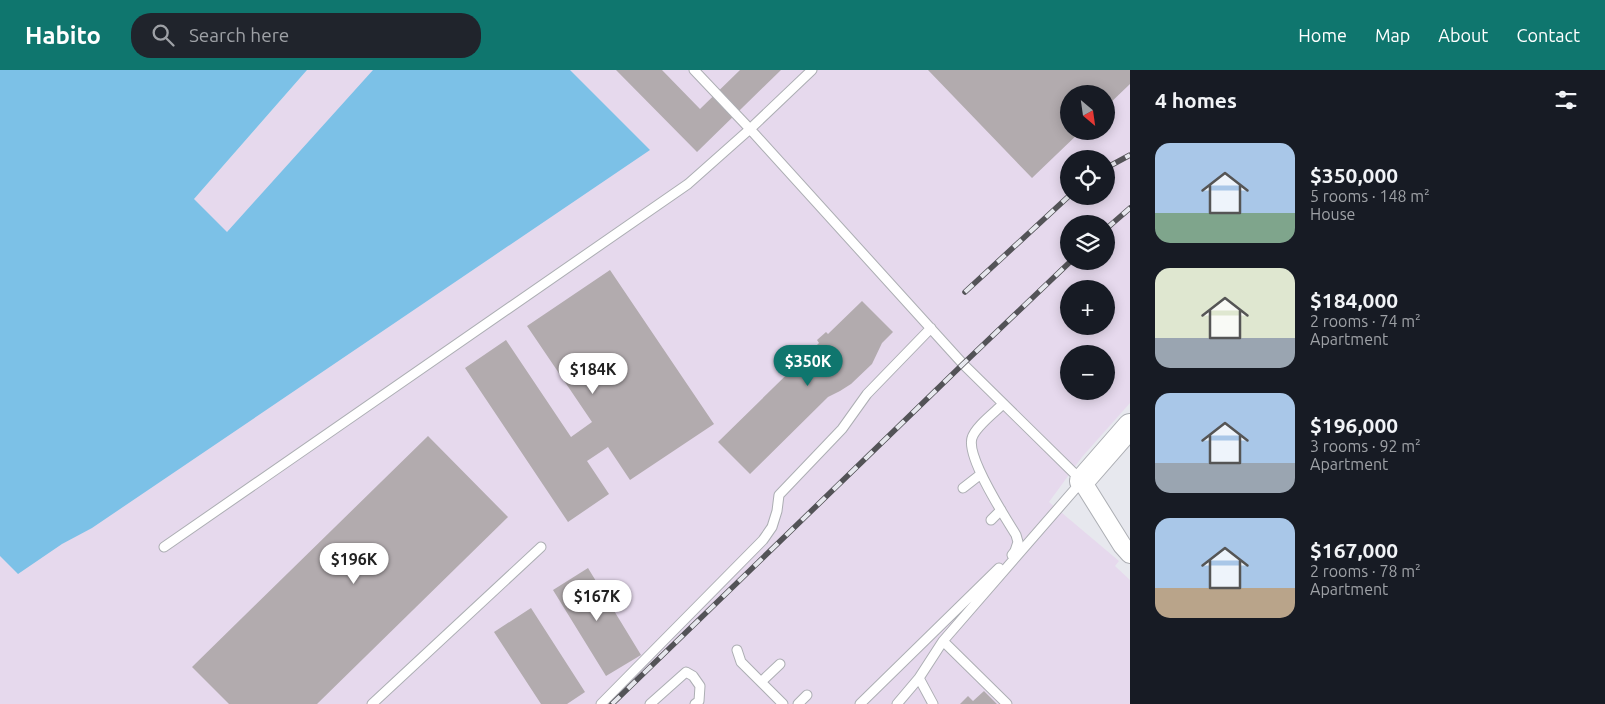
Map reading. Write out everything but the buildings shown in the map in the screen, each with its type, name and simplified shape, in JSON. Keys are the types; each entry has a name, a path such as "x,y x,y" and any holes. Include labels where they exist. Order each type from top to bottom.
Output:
{"street":[{"path":"1130,426 1082,481 1122,545 1130,554"}],"lane":[{"path":"694,70 963,364 1082,481 943,641 919,678 897,704"},
{"path":"164,547 688,184 750,130 812,70"},
{"path":"601,704 763,540 772,527 780,495 842,429 867,394 931,328"},
{"path":"860,704 1015,551 1018,542 981,474 971,447 972,437 977,429 1004,404"},
{"path":"963,488 981,474"},
{"path":"991,520 1001,510"},
{"path":"372,704 541,547"},
{"path":"943,641 1007,704"},
{"path":"737,650 741,662 783,704"},
{"path":"761,682 780,664"},
{"path":"650,704 686,672 693,676 700,686 699,701 695,704"},
{"path":"919,678 933,704"},
{"path":"798,704 807,695"}],"shaded area":[{"path":"307,70 1130,70 1130,403 1082,457 1049,502 1119,561 1115,566 1130,580 1130,704 0,704 0,337 194,199"}],"water":[{"path":"0,70 307,70 194,199 227,232 373,70 570,70 650,150 92,528 62,544 18,574 0,556"}],"railway":[{"path":"1115,163 1130,155"},
{"path":"965,292 1060,204"},
{"path":"1115,221 1130,208"},
{"path":"612,704 1062,270"}]}
